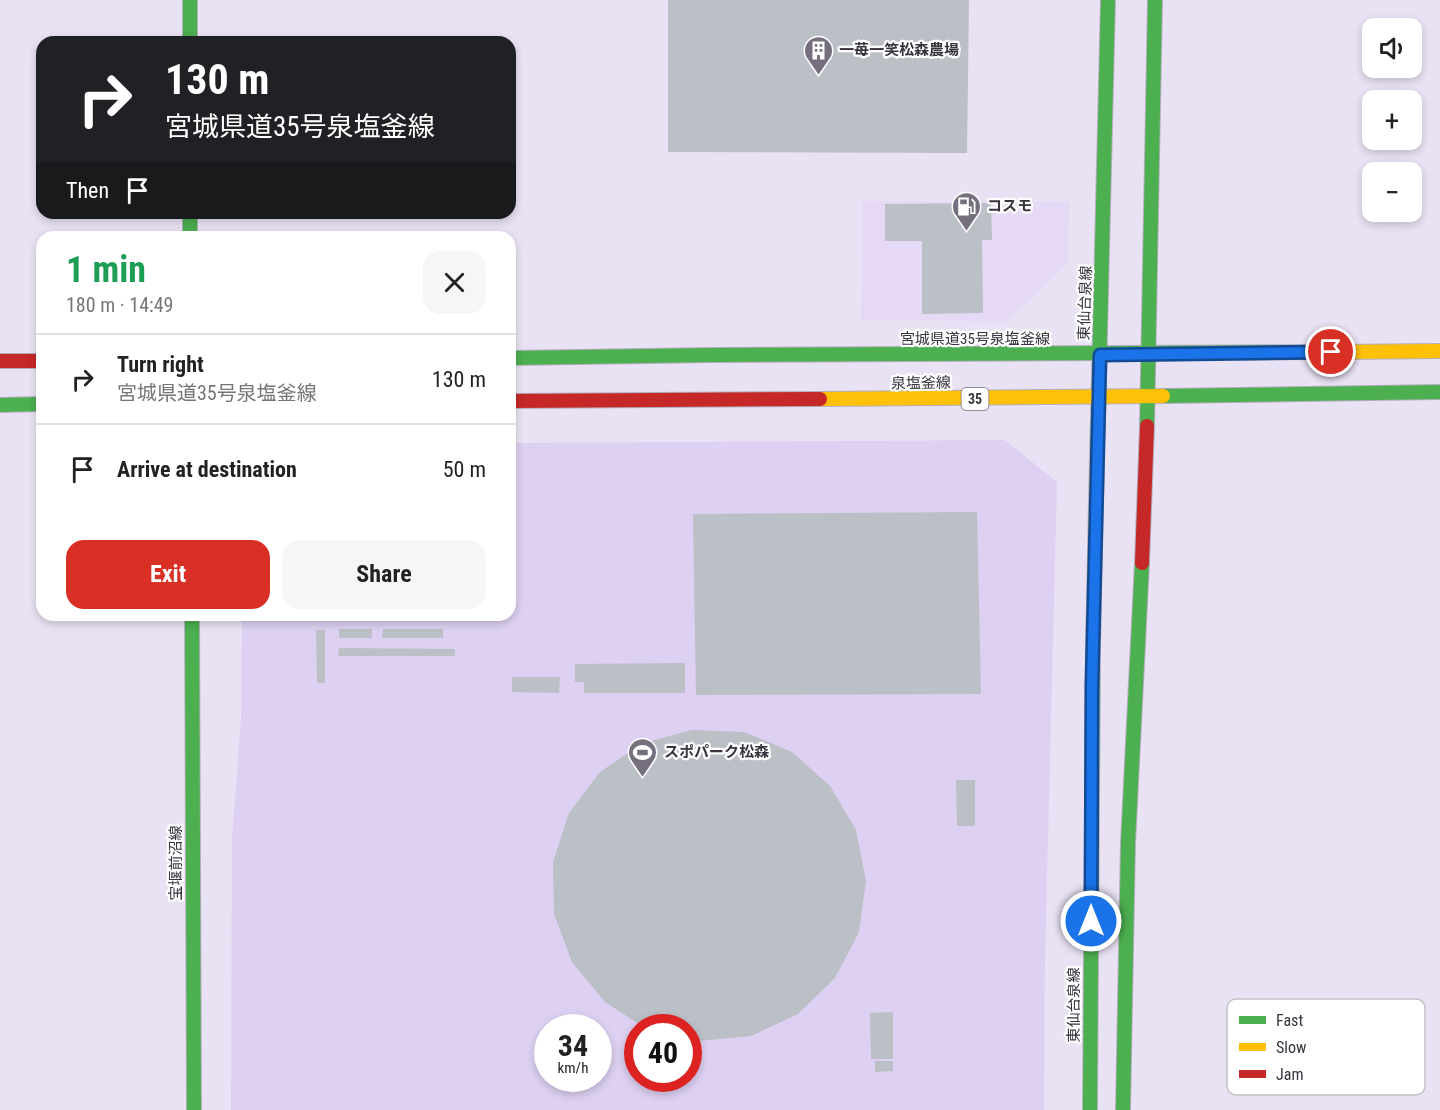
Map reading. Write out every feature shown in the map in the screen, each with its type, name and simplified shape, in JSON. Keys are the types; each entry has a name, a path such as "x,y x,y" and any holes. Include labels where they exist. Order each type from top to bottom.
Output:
{"street":[{"path":"190,0 190,36"},
{"name":"東仙台泉線","path":"1090,1110 1092,685 1108,0"},
{"path":"1123,1110 1128,843 1147,450 1155,0"},
{"name":"宮城県道35号泉塩釜線","path":"516,358 712,355 1148,355 1440,351"},
{"path":"0,361 36,361"},
{"name":"泉塩釜線","path":"516,401 1147,397 1440,392"},
{"path":"0,405 36,404"},
{"name":"宝堰前沼線","path":"192,621 194,1110"}],"shaded area":[{"name":"コスモ","path":"863,201 1069,202 1068,262 1008,321 861,320"},
{"name":"スポパーク松森","path":"1005,440 1057,482 1045,959 1044,1110 231,1110 232,840 241,717 242,621 516,621 516,443"}],"building":[{"name":"一苺一笑松森農場","path":"668,0 969,0 967,153 668,152"},
{"path":"991,203 992,240 982,240 983,313 922,314 922,241 885,241 885,204"},
{"path":"977,512 981,694 696,695 693,514"},
{"path":"339,629 372,629 372,638 339,638"},
{"path":"383,629 443,629 443,638 382,638"},
{"path":"316,630 325,630 325,683 317,683"},
{"path":"339,648 455,649 455,656 338,656"},
{"path":"685,663 685,693 584,693 584,682 575,682 575,664"},
{"path":"512,677 560,677 559,693 512,692"},
{"path":"692,730 744,732 792,752 830,786 856,830 866,881 859,932 835,978 798,1014 751,1036 702,1041 702,1014 624,1014 605,1002 572,962 554,914 553,862 569,813 600,772 643,743"},
{"path":"956,780 975,780 975,826 957,826"},
{"path":"893,1012 893,1059 871,1059 870,1013"},
{"path":"875,1061 893,1061 893,1071 875,1072"}],"traffic: fast":[{"path":"190,0 190,36"},
{"path":"1097,457 1108,0"},
{"path":"1147,426 1155,0"},
{"path":"190,219 190,231"},
{"path":"516,358 1337,352"},
{"path":"1163,396 1440,392"},
{"path":"0,405 36,404"},
{"path":"1123,1110 1128,843 1142,563"},
{"path":"192,621 194,1110"},
{"path":"1090,1110 1093,646"}],"traffic: slow":[{"path":"1337,352 1440,351"},
{"path":"820,399 1163,396"},
{"path":"1093,646 1097,457"}],"traffic: jam":[{"path":"0,361 36,361"},
{"path":"516,401 820,399"},
{"path":"1142,563 1147,426"}],"place":[{"name":"一苺一笑松森農場","path":"818,76"},
{"name":"コスモ","path":"966,232"},
{"name":"スポパーク松森","path":"643,778"}],"route":[{"path":"1091,921 1092,685 1100,355 1331,352"}]}
